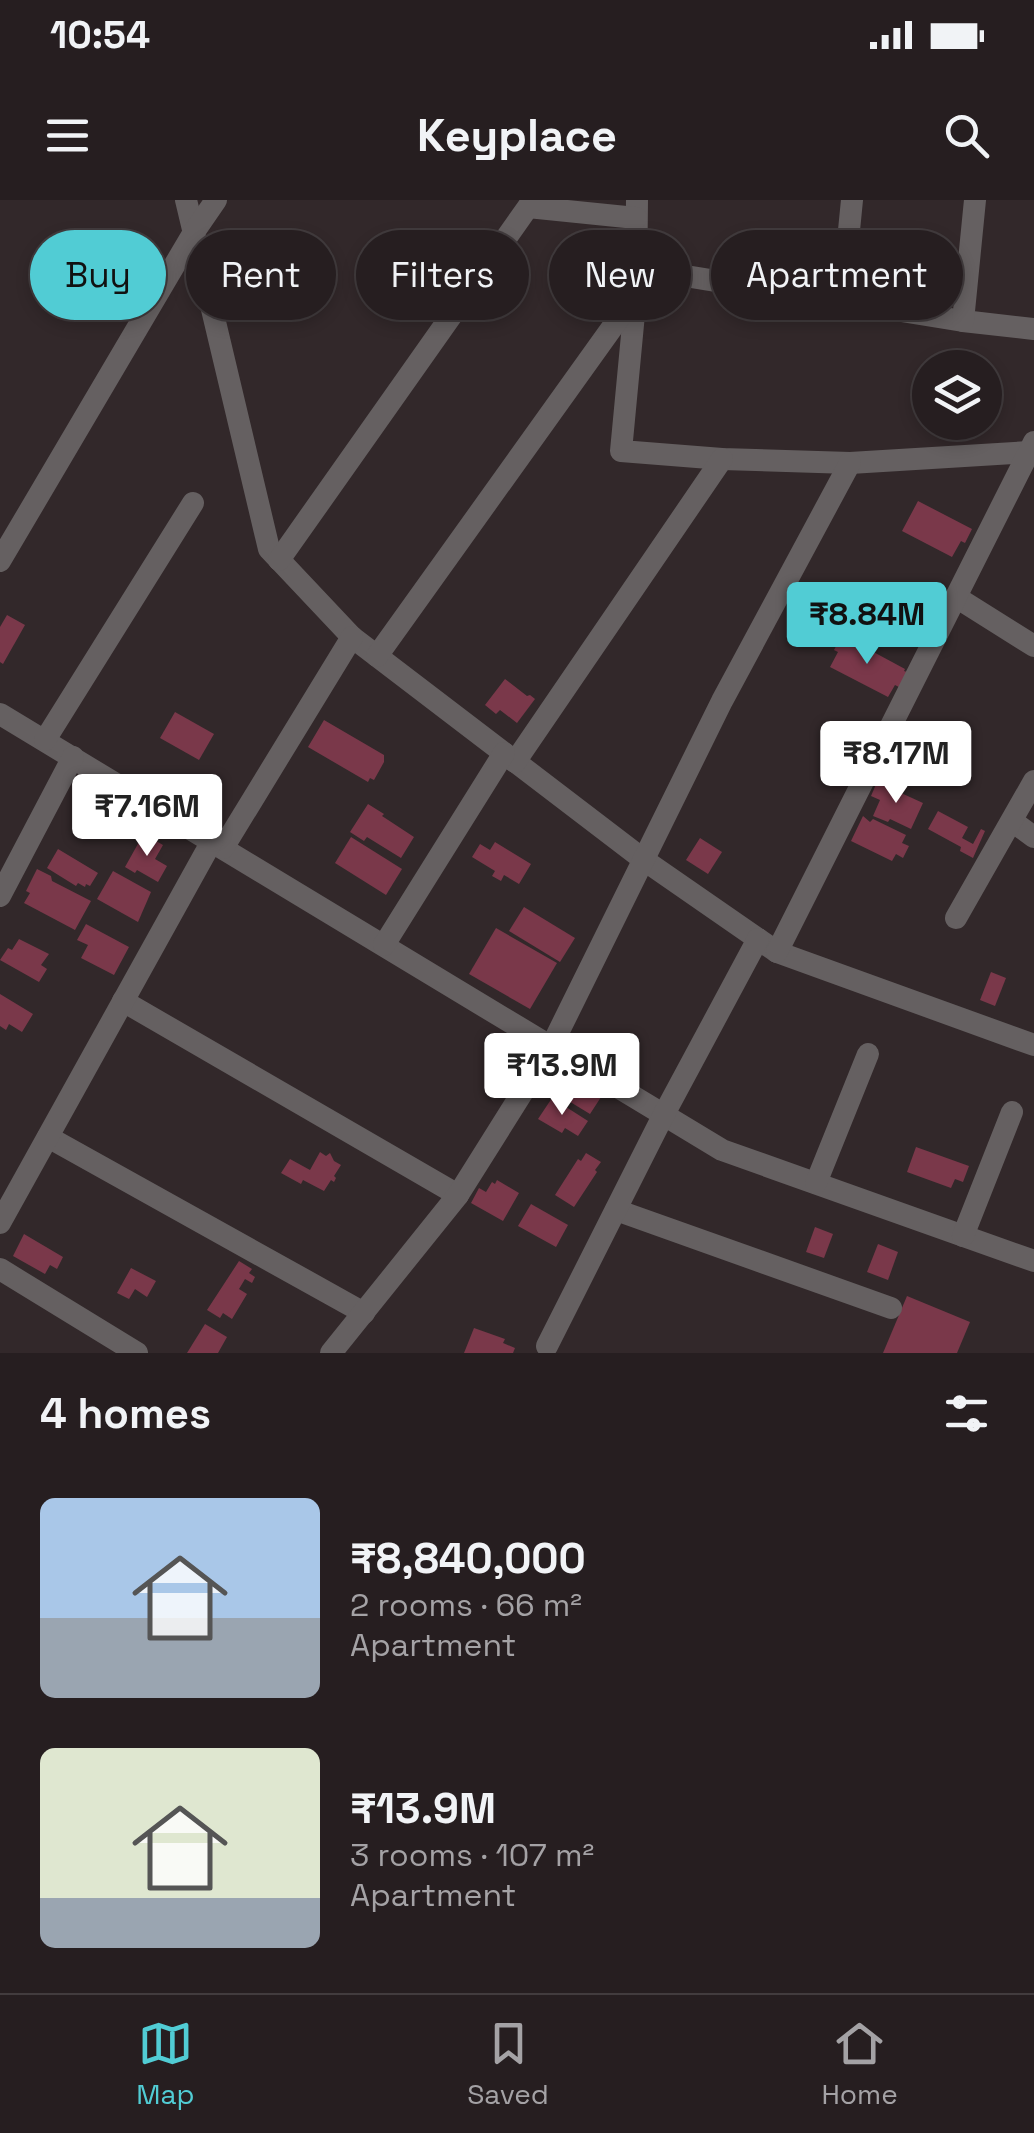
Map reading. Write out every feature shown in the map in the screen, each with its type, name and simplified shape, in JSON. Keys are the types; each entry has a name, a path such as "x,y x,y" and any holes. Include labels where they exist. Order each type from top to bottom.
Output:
{"street":[{"path":"186,200 194,230"},
{"path":"195,230 216,200"},
{"path":"849,230 852,200"},
{"path":"963,321 975,200"},
{"path":"279,560 528,207 637,209"},
{"path":"0,561 186,246"},
{"path":"215,320 269,549 352,637 644,860 767,945 1034,1045"},
{"path":"376,656 617,320"},
{"path":"633,320 621,451 850,463 1032,450"},
{"path":"957,320 1034,329"},
{"path":"547,1346 663,1116 767,945 1032,450"},
{"path":"384,945 510,758 722,458"},
{"path":"331,1353 458,1195 551,1047 722,701 850,463"},
{"path":"44,740 193,503"},
{"path":"956,597 1034,646"},
{"path":"0,1223 124,1001 218,844 352,637"},
{"path":"0,714 722,1150 1034,1261"},
{"path":"0,896 73,757"},
{"path":"956,918 1034,781"},
{"path":"1012,821 1034,836"},
{"path":"124,1001 458,1195"},
{"path":"816,1183 868,1054"},
{"path":"963,1236 1012,1112"},
{"path":"48,1137 364,1313"},
{"path":"616,1210 891,1308"},
{"path":"0,1269 136,1353"}],"building":[{"path":"918,501 972,529 952,557 902,531"},
{"path":"7,615 25,625 3,664 0,627"},
{"path":"842,635 905,669 899,687 895,685 888,697 830,667"},
{"path":"505,679 535,699 517,723 485,705"},
{"path":"175,712 214,734 199,760 160,738"},
{"path":"324,720 384,755 374,780 370,778 368,782 308,747"},
{"path":"877,782 923,803 911,829 873,816 880,800 871,796"},
{"path":"368,804 414,837 401,858 367,837 364,841 350,832"},
{"path":"938,811 968,827 962,838 973,844 981,829 985,831 973,858 928,829"},
{"path":"863,816 906,835 902,843 909,846 903,858 896,854 892,861 851,841"},
{"path":"146,835 163,845 155,859 167,866 158,882 125,867"},
{"path":"351,837 402,869 386,895 335,863"},
{"path":"700,838 722,852 708,874 686,860"},
{"path":"495,842 531,864 519,884 504,875 501,881 492,876 495,871 472,857 480,844 490,850"},
{"path":"58,849 98,873 90,886 76,886 47,868"},
{"path":"37,869 91,901 75,930 24,903"},
{"path":"113,871 151,892 138,922 97,899"},
{"path":"524,907 575,938 560,962 509,931"},
{"path":"86,924 129,947 114,975 81,958 88,945 77,940"},
{"path":"496,928 557,963 530,1009 469,974"},
{"path":"19,939 49,954 41,965 47,969 39,982 0,960"},
{"path":"991,972 1006,978 995,1006 980,1000"},
{"path":"0,994 33,1014 22,1032 9,1024 6,1030 0,1026"},
{"path":"569,1073 603,1094 590,1114 549,1089 555,1080 562,1084"},
{"path":"552,1098 588,1121 578,1136 565,1128 562,1133 538,1119"},
{"path":"916,1147 969,1166 963,1182 955,1179 951,1188 907,1172"},
{"path":"320,1152 326,1156 330,1153 341,1165 334,1182 331,1180 324,1191 281,1173 290,1159 310,1170"},
{"path":"586,1153 601,1162 574,1207 555,1195"},
{"path":"497,1180 519,1193 503,1221 471,1203 479,1188 486,1192"},
{"path":"531,1204 568,1225 556,1247 518,1226"},
{"path":"815,1227 833,1234 824,1258 806,1252"},
{"path":"24,1234 63,1257 57,1269 50,1265 45,1274 13,1256"},
{"path":"878,1244 898,1252 888,1280 867,1272"},
{"path":"239,1261 252,1269 249,1273 255,1277 252,1283 245,1279 239,1289 247,1294 232,1319 223,1313 220,1318 207,1310"},
{"path":"131,1268 156,1281 147,1297 135,1289 129,1299 117,1293"},
{"path":"907,1296 970,1322 957,1353 883,1353"},
{"path":"205,1324 227,1337 218,1353 187,1353"},
{"path":"474,1328 505,1339 503,1343 515,1348 513,1353 464,1353"}]}
